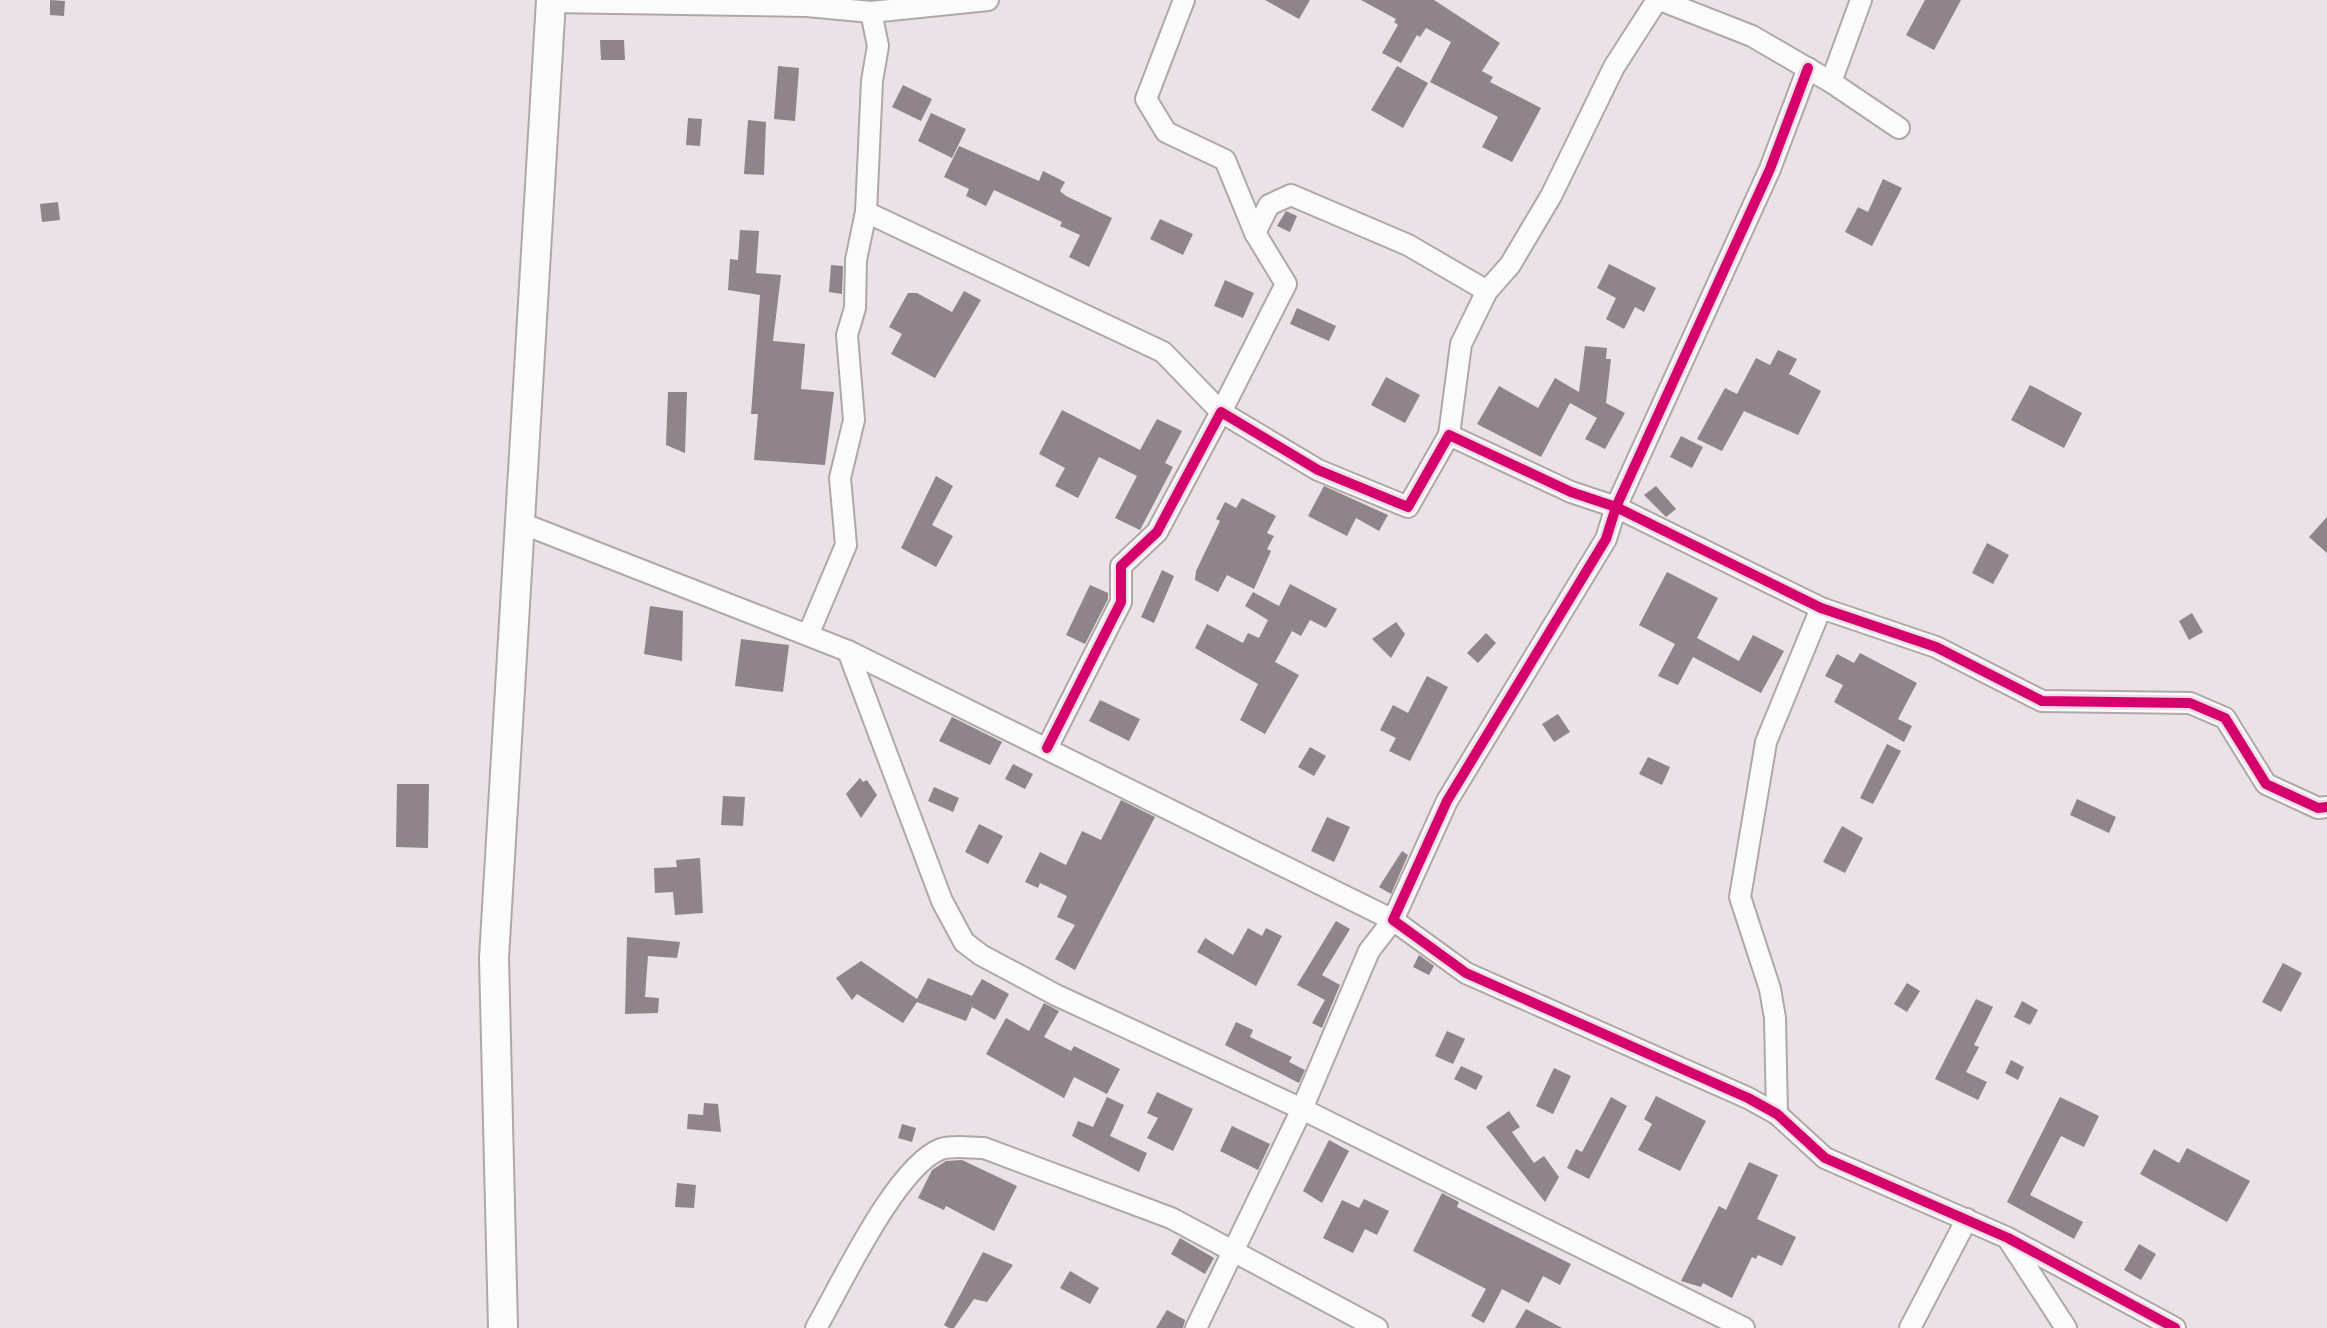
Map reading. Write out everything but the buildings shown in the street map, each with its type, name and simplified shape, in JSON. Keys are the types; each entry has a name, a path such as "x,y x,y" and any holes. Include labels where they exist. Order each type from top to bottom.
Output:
{"street":[{"path":"503,1328 494,958 551,1 807,6 871,12 988,0"},
{"path":"1047,748 1121,602 1121,566 1157,532 1286,284 1255,233 1225,160 1166,132 1146,99 1184,0"},
{"path":"866,212 1163,352 1221,412 1318,470 1408,507 1449,435 1461,344 1487,291 1510,265 1551,196 1614,67 1658,0 1752,36 1831,82 1899,128"},
{"path":"1831,82 1861,0"},
{"path":"808,635 846,545 840,478 854,420 847,335 855,308 856,260 866,212 872,81 878,46 871,12"},
{"path":"1196,1328 1302,1109 1369,951 1393,920 1447,801 1558,617 1584,581 1606,539 1616,507 1770,169 1808,68"},
{"path":"1255,233 1269,205 1291,195 1408,245 1487,291"},
{"path":"1449,435 1571,492 1616,507 1821,608 1936,647 2042,701 2190,703 2225,718 2266,784 2318,808 2327,807"},
{"path":"521,523 848,651 1393,920 1466,973 1777,1114 1825,1158 2008,1238 2175,1328"},
{"path":"1777,1114 1775,1018 1770,989 1740,897 1766,742 1821,608"},
{"path":"848,651 942,901 964,942 981,955 1056,995 1302,1109 1744,1328"},
{"path":"816,1328 897,1187 920,1163 941,1149 984,1148 1171,1218 1377,1328"},
{"path":"1910,1328 1967,1219"},
{"path":"2008,1238 2066,1328"}],"cycle path":[{"path":"1808,68 1770,169 1616,507 1606,539 1447,801 1393,920 1466,973 1748,1098 1777,1114 1825,1158 2008,1238 2175,1328"},
{"path":"1047,748 1121,602 1121,566 1157,532 1221,412 1318,470 1408,507 1449,435 1571,492 1616,507 1821,608 1936,647 2042,701 2190,703 2225,718 2266,784 2318,808 2327,807"}]}
